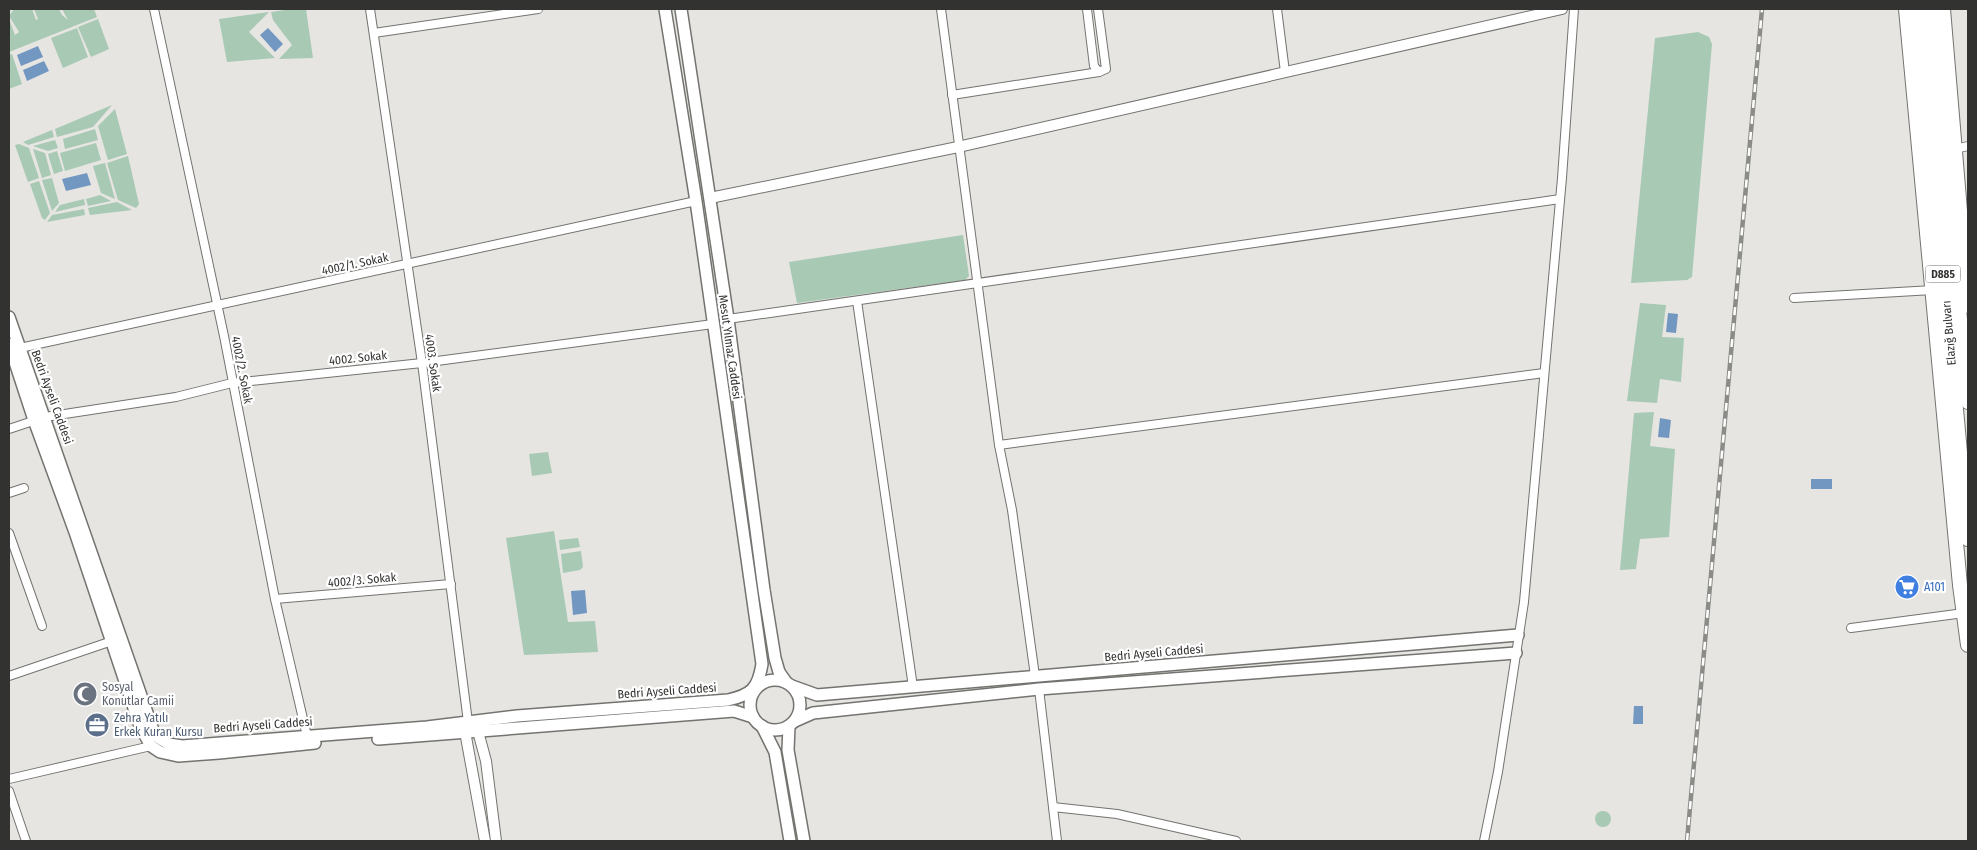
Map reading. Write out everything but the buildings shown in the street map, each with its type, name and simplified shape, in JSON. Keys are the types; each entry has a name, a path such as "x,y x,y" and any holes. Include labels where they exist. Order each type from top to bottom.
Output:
{"highway":[{"path":"1906,9 1968,645"},
{"name":"Elazığ Bulvarı","path":"1919,9 1968,539"},
{"path":"1940,9 1961,147 1968,306"},
{"name":"Elazığ Bulvarı","path":"1940,9 1968,402"}],"main road":[{"name":"Mesut Yılmaz Caddesi","path":"665,9 696,201 761,657 760,674 754,689"},
{"name":"Mesut Yılmaz Caddesi","path":"681,9 728,319 764,590 775,658 779,672 789,684"},
{"name":"Bedri Ayseli Caddesi","path":"9,317 14,346 39,419 149,722 159,738 169,744 182,746 427,727 734,711 753,717"},
{"name":"Bedri Ayseli Caddesi","path":"39,419 140,726 151,746 160,752 178,756 219,753 470,726 517,716 728,700 742,697 754,689"},
{"name":"Bedri Ayseli Caddesi","path":"789,684 817,695 1518,635"},
{"path":"762,726 775,730 813,713 1039,689 1516,653"},
{"path":"790,841 775,752 762,726 753,717 750,706 754,689 766,681 772,680 789,684 797,692 800,707 792,723 788,750 804,841"}],"street":[{"name":"4002/2. Sokak","path":"154,9 217,304 275,599 307,736"},
{"name":"4003. Sokak","path":"370,9 422,363 470,726"},
{"path":"374,32 538,9"},
{"path":"941,9 999,445 1012,510 1035,676"},
{"path":"1087,9 1094,66 1099,72"},
{"path":"952,95 1099,72 1106,69 1098,9"},
{"path":"1277,9 1285,72"},
{"path":"710,198 958,147 1562,9"},
{"path":"1484,841 1498,772 1524,602 1560,199 1574,9"},
{"path":"728,319 1560,199"},
{"name":"4002/1. Sokak","path":"14,346 696,201"},
{"path":"1794,298 1933,290"},
{"path":"856,301 913,687"},
{"name":"4002. Sokak","path":"9,429 39,419 176,397 232,383 422,363 713,324"},
{"path":"999,445 1544,373"},
{"path":"9,493 24,488"},
{"path":"9,533 42,626"},
{"name":"4002/3. Sokak","path":"275,599 451,584"},
{"path":"1851,628 1964,613"},
{"path":"9,676 112,641"},
{"path":"1039,689 1057,841"},
{"path":"470,726 484,841"},
{"path":"470,726 486,762 496,841"},
{"path":"9,779 151,746"},
{"path":"9,791 26,841"},
{"path":"1053,807 1117,814 1236,841"}],"green space":[{"path":"14,9 32,9 36,20 38,19 34,9 59,9 68,20 62,9 94,9 97,17 9,52 9,19 15,35 19,32 9,16"},
{"path":"306,9 313,58 279,59 292,45 273,20 271,12"},
{"path":"269,12 249,32 275,58 227,62 219,19"},
{"path":"98,19 109,49 91,57 78,27"},
{"path":"77,28 88,57 63,68 51,38"},
{"path":"1698,32 1709,37 1712,44 1692,277 1687,280 1631,283 1655,38"},
{"path":"12,54 22,84 9,89 9,55"},
{"path":"112,105 93,127 57,137 55,129"},
{"path":"115,109 127,154 108,160 98,126"},
{"path":"95,129 98,140 65,149 63,139"},
{"path":"52,130 54,137 28,145 23,142"},
{"path":"55,140 58,148 48,151 33,146"},
{"path":"96,143 101,160 65,171 60,153"},
{"path":"19,144 29,148 39,178 28,182 15,145"},
{"path":"33,149 45,153 51,175 42,178"},
{"path":"57,151 63,171 54,174 48,154"},
{"path":"128,156 139,204 136,208 118,200 107,163"},
{"path":"105,163 115,199 101,193 93,166"},
{"path":"52,178 59,203 52,211 42,180"},
{"path":"39,181 50,213 45,220 42,218 30,184"},
{"path":"100,195 111,201 88,206 86,199"},
{"path":"84,199 85,205 55,212 60,205"},
{"path":"117,202 132,210 90,215 88,208"},
{"path":"84,209 85,215 47,222 52,215"},
{"path":"963,235 969,276 965,280 797,303 789,262"},
{"path":"1640,303 1666,305 1662,337 1684,338 1681,382 1660,379 1657,403 1627,401"},
{"path":"1654,412 1650,446 1675,449 1669,537 1640,539 1636,569 1620,570 1634,413"},
{"path":"548,452 552,473 532,476 529,454"},
{"path":"554,531 568,622 595,621 598,652 524,655 506,538"},
{"path":"578,538 580,547 560,550 559,540"},
{"path":"581,551 583,567 580,570 563,573 561,554"},
{"path":"1603,811 1611,819 1603,827 1595,819"}],"water":[{"path":"268,28 283,44 275,52 260,35"},
{"path":"38,46 43,57 21,66 17,55"},
{"path":"44,61 49,71 27,81 23,70"},
{"path":"87,173 91,185 66,191 62,179"},
{"path":"1668,313 1678,314 1676,333 1666,332"},
{"path":"1660,418 1671,420 1669,438 1658,437"},
{"path":"1811,479 1832,479 1832,489 1811,489"},
{"path":"585,590 587,613 573,615 571,591"},
{"path":"1634,706 1643,706 1643,724 1633,724"}],"railway":[{"path":"1687,841 1762,9"}],"place":[{"name":"A101","path":"1907,587"},
{"name":"Sosyal Konutlar Camii","path":"85,694"},
{"name":"Zehra Yatılı Erkek Kuran Kursu","path":"97,725"}]}
